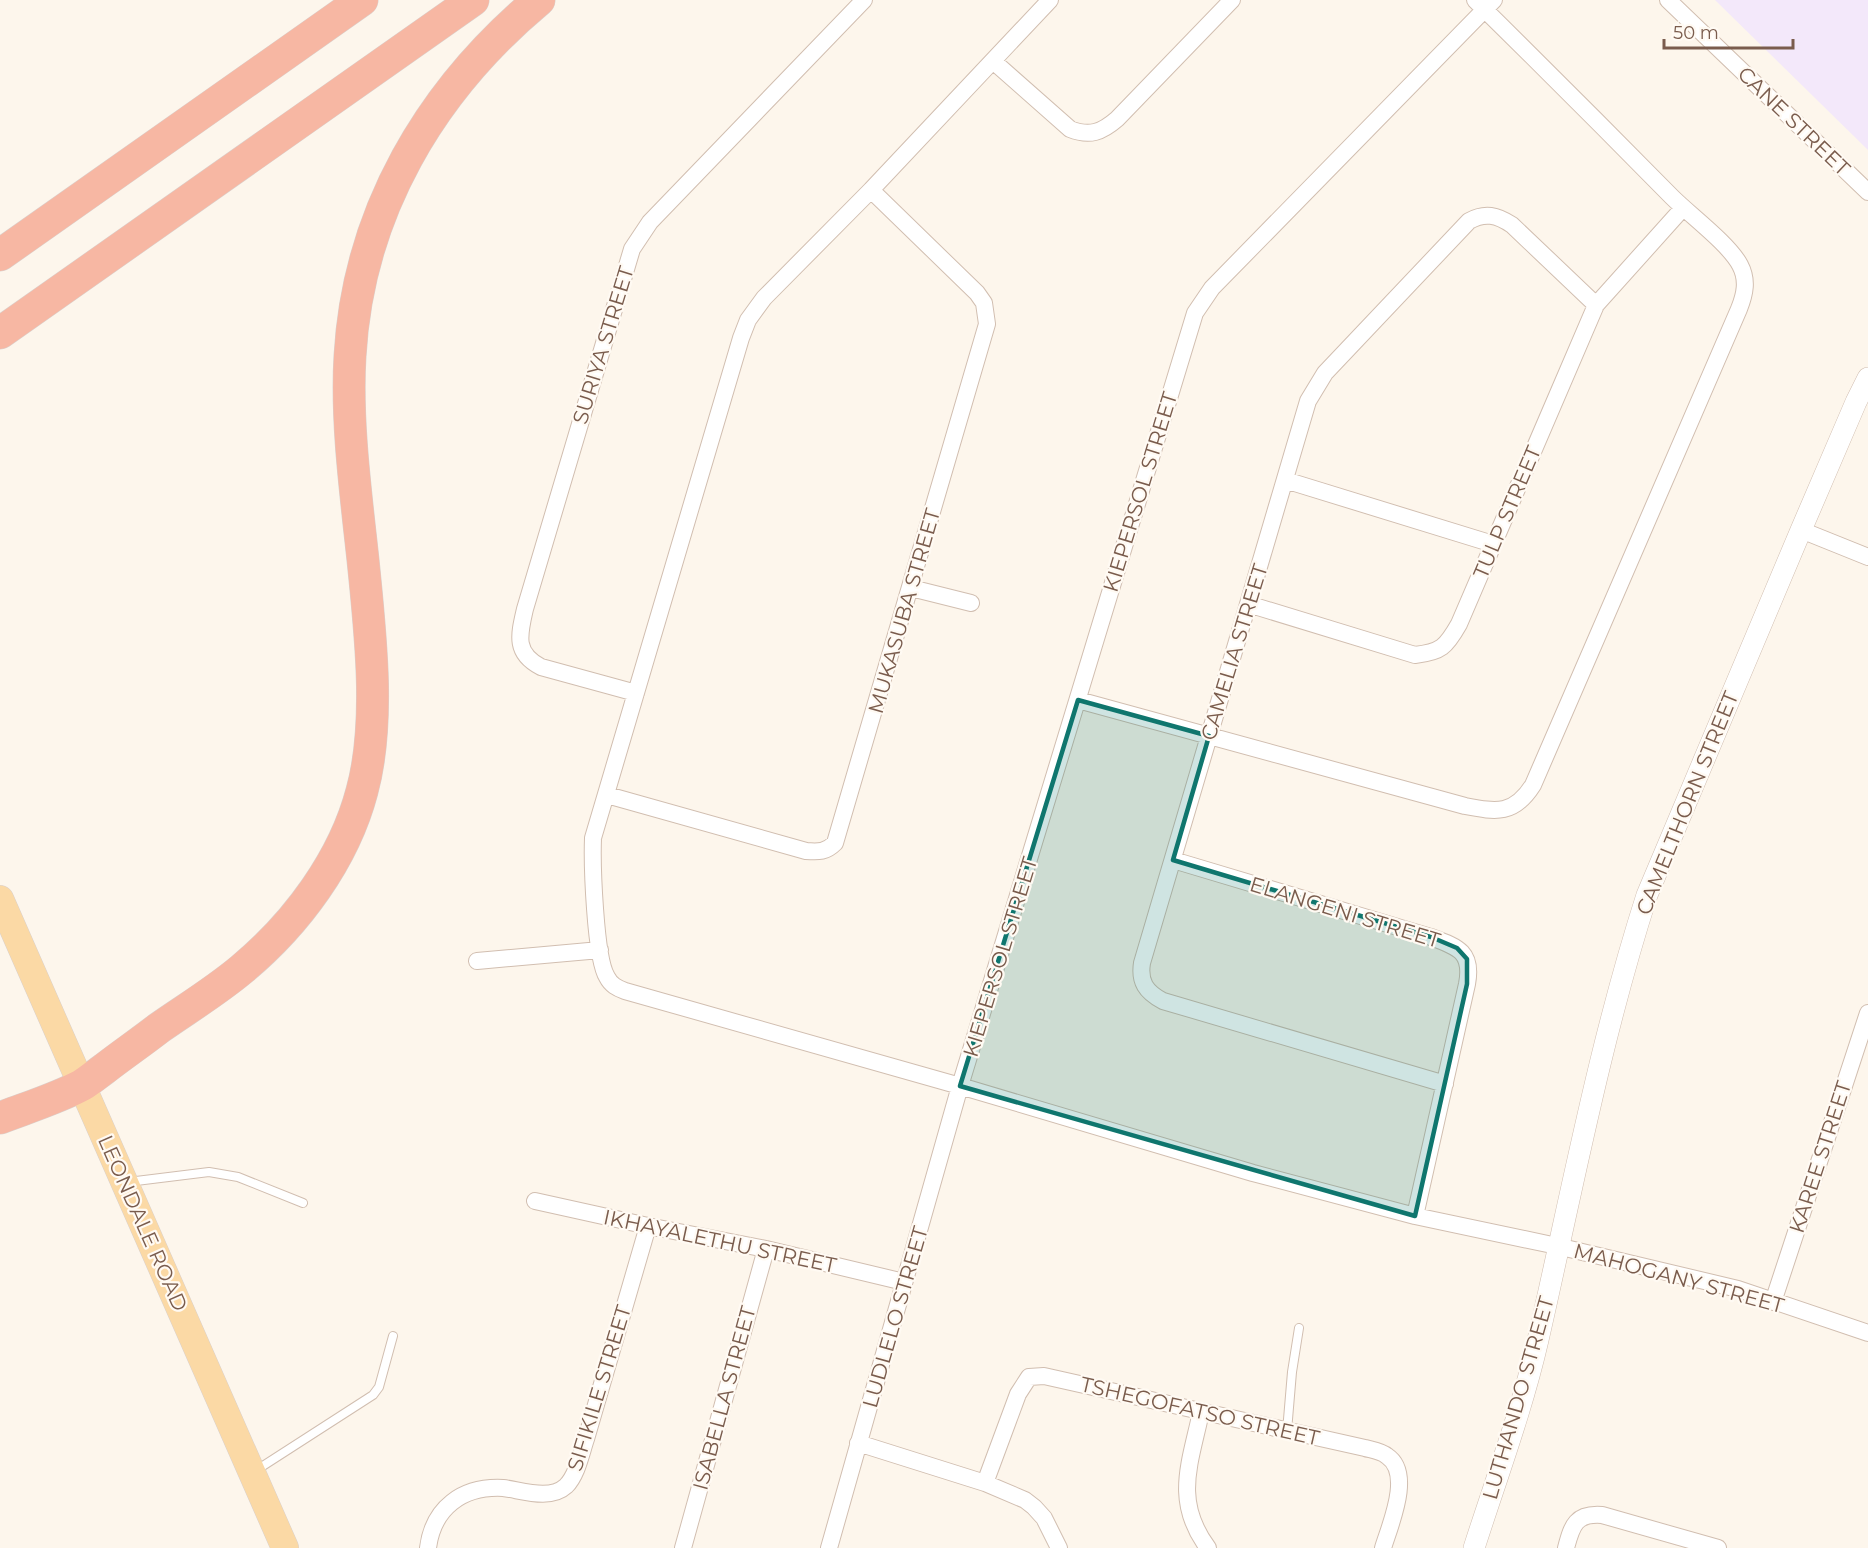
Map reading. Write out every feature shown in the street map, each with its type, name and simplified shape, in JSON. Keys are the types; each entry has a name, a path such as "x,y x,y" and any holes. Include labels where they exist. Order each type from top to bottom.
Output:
{"highway":[{"path":"0,255 362,0"},
{"path":"0,333 473,0"},
{"path":"0,1118 82,1085 242,969 288,925 318,885 354,816 363,790 369,761 372,699 367,602 351,429 350,359 353,325 365,261 381,211 407,154 440,105 480,54 539,0"}],"main road":[{"name":"LEONDALE ROAD","path":"0,899 285,1548"}],"street":[{"name":"SURIYA STREET","path":"636,693 541,666 524,654 520,643 525,609 632,249 650,222 864,0"},
{"name":"MAHOGANY STREET","path":"1050,0 871,190 764,298 748,320 593,838 592,856 600,950 606,976 614,986 625,991 960,1086 1253,1173 1415,1216 1557,1246 1737,1289 1868,1333"},
{"path":"993,61 1070,129 1081,134 1093,134 1105,129 1117,119 1232,0"},
{"name":"CANE STREET","path":"1668,0 1868,192"},
{"path":"1078,700 1465,806 1501,810 1512,807 1526,795 1547,753 1744,296 1745,289 1744,274 1736,258 1683,208 1485,3"},
{"name":"KIEPERSOL STREET","path":"960,1086 1186,338 1199,306 1212,288 1485,3"},
{"name":"MUKASUBA STREET","path":"607,795 806,851 820,852 836,843 987,324 987,312 977,293 871,190"},
{"name":"TULP STREET","path":"1248,604 1415,655 1442,649 1459,624 1596,305 1683,208"},
{"name":"CAMELIA STREET","path":"1445,1084 1174,1004 1152,995 1144,986 1140,975 1142,963 1308,401 1325,373 1469,221 1479,216 1492,215 1512,225 1596,305"},
{"name":"CAMELTHORN STREET","path":"1557,1246 1612,1015 1628,953 1647,895 1801,530 1868,378"},
{"path":"1285,480 1493,544"},
{"path":"1801,530 1868,557"},
{"path":"910,588 971,603"},
{"name":"ELANGENI STREET","path":"1173,860 1431,937 1457,948 1467,959 1469,975 1415,1216"},
{"path":"477,961 600,950"},
{"name":"KAREE STREET","path":"1773,1302 1868,1013"},
{"name":"LUDLELO STREET","path":"829,1548 960,1086"},
{"name":"IKHAYALETHU STREET","path":"535,1201 766,1249 904,1282"},
{"name":"SIFIKILE STREET","path":"428,1548 430,1533 436,1518 449,1504 468,1494 485,1489 502,1488 542,1494 555,1492 565,1487 577,1466 586,1439 648,1226"},
{"name":"LUTHANDO STREET","path":"1474,1548 1526,1385 1538,1341 1557,1246"},
{"name":"ISABELLA STREET","path":"683,1548 766,1249"},
{"name":"TSHEGOFATSO STREET","path":"985,1483 1018,1394 1029,1377 1044,1376 1381,1453 1393,1461 1400,1488 1383,1548"},
{"path":"1201,1412 1188,1474 1186,1499 1193,1523 1209,1548"},
{"path":"858,1443 985,1483 1024,1500 1044,1518 1059,1548"},
{"path":"1566,1548 1572,1527 1578,1519 1594,1514 1718,1548"}],"lane":[{"path":"125,1182 208,1172 238,1177 303,1203"},
{"path":"1287,1431 1292,1372 1299,1328"},
{"path":"252,1473 373,1395 380,1387 393,1335"}],"highlighted area":[{"path":"1078,700 1209,736 1173,860 1431,937 1457,948 1467,959 1467,984 1415,1216 960,1086"}],"shaded area":[{"path":"1715,0 1868,0 1868,150"}]}
